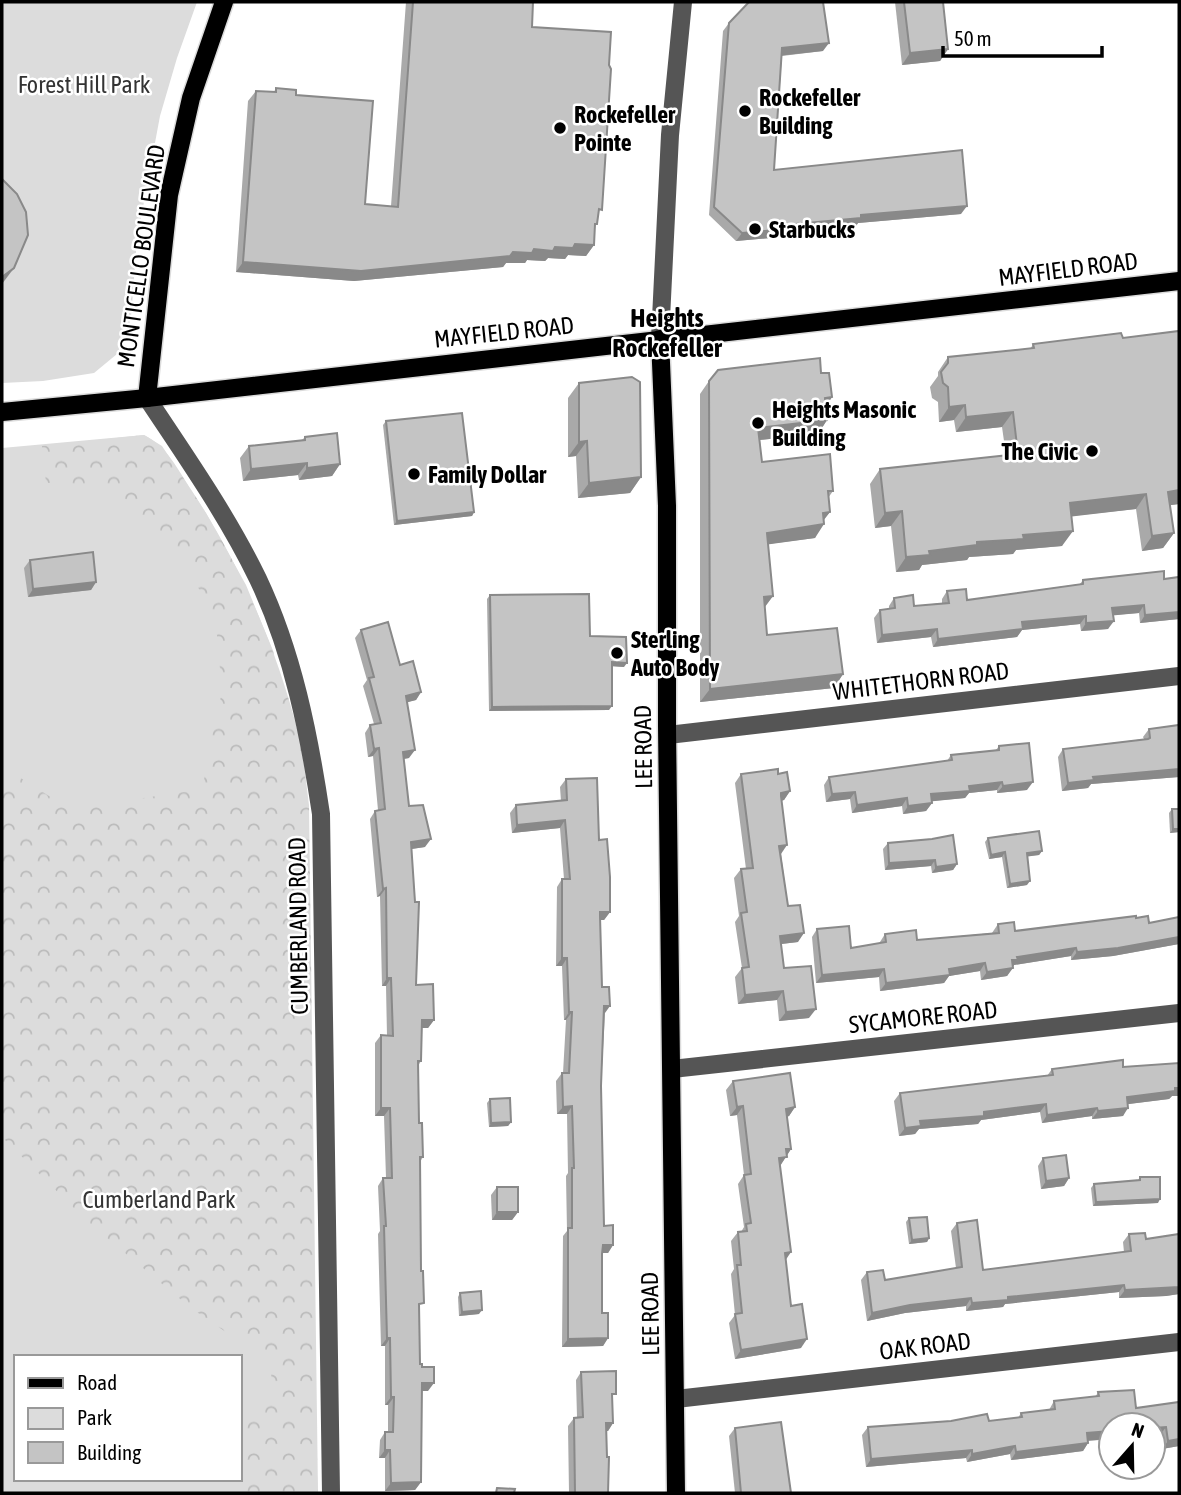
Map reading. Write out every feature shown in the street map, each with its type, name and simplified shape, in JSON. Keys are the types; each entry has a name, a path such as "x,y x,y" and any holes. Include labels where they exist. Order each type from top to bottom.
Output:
{"main road":[{"name":"MONTICELLO BOULEVARD","path":"147,398 173,177 191,98 224,2"},
{"name":"MAYFIELD ROAD","path":"2,412 147,398 1179,281"},
{"name":"LEE ROAD","path":"660,339 667,506 676,1493"}],"street":[{"name":"LEE ROAD","path":"660,339 670,135 682,2"},
{"name":"CUMBERLAND ROAD","path":"147,398 219,508 259,582 284,646 310,738 321,814 331,1493"},
{"name":"WHITETHORN ROAD","path":"668,734 1179,676"},
{"name":"SYCAMORE ROAD","path":"672,1069 1179,1013"},
{"name":"OAK ROAD","path":"676,1399 1179,1342"}],"green space":[{"name":"Forest Hill Park","path":"2,2 197,2 160,116 137,239 131,318 117,354 94,373 43,381 2,383"},
{"name":"Cumberland Park","path":"144,435 162,446 206,513 246,585 274,653 318,1493 2,1493 2,448"},
{"name":"Cumberland Park","path":"144,435 166,452 210,519 242,579 280,672 299,736 309,805 318,1493 234,1493 223,1481 242,1481 242,1431 260,1409 268,1393 271,1363 191,1308 89,1223 2,1137 2,766 49,796 97,805 203,789 207,755 222,692 217,635 202,594 181,559 128,503 100,491 69,483 46,483 42,446"}],"building":[{"path":"413,2 533,2 532,27 611,32 602,210 599,209 595,224 594,245 575,244 573,248 555,247 553,251 534,249 532,253 513,252 510,256 361,271 243,262 256,91 276,92 276,88 296,90 296,95 373,101 365,204 398,207"},
{"name":"Rockefeller Building","path":"749,2 823,2 829,43 782,48 774,170 962,150 967,206 861,215 861,218 786,225 787,229 742,233 714,207 729,23"},
{"path":"904,2 943,2 948,49 910,53"},
{"path":"2,179 17,194 26,212 28,235 14,268 2,277"},
{"name":"The Civic","path":"1179,331 1179,490 1168,492 1174,533 1152,536 1146,494 1070,503 1073,531 1023,535 1024,539 977,542 977,545 929,551 930,555 906,557 902,511 885,513 880,469 1018,454 1013,412 966,417 965,405 949,407 948,387 943,383 941,372 948,363 948,357 1034,348 1033,344 1121,333 1123,338"},
{"path":"820,358 821,373 829,373 832,397 825,398 827,420 758,428 762,462 830,454 833,491 828,491 830,512 823,513 824,524 767,533 773,596 764,597 767,635 837,628 843,674 710,689 709,381 718,370"},
{"path":"632,377 640,382 641,477 589,483 587,441 579,442 579,383"},
{"path":"462,413 474,512 397,521 386,421"},
{"path":"337,433 340,464 307,468 307,463 251,469 249,446 305,440 305,437"},
{"path":"93,552 96,582 33,589 30,560"},
{"path":"1164,571 1164,579 1179,577 1179,612 1145,615 1144,605 1112,608 1114,621 1086,623 1086,616 1022,622 1023,629 938,639 937,629 882,635 880,610 895,608 894,598 913,595 914,606 949,603 947,591 966,589 967,600 1083,584 1083,580"},
{"path":"589,594 590,636 626,637 627,663 612,662 612,706 492,707 490,595"},
{"path":"388,622 400,665 413,661 421,692 406,696 415,750 403,752 409,806 423,805 431,839 411,842 415,902 419,902 416,985 433,984 434,1020 422,1020 421,1061 418,1061 419,1123 422,1123 423,1157 420,1157 421,1271 424,1303 419,1304 420,1364 422,1367 434,1367 434,1383 422,1383 421,1482 391,1483 390,1450 385,1450 385,1432 393,1432 394,1397 391,1397 390,1338 387,1338 383,1178 392,1178 390,1108 381,1108 381,1035 393,1036 391,978 387,978 386,888 383,889 375,811 385,809 379,748 374,749 370,725 381,723 369,678 374,677 361,630"},
{"path":"1179,725 1179,769 1093,777 1094,780 1068,783 1063,749 1148,739 1149,729"},
{"path":"1029,743 1033,782 1003,786 1002,782 969,786 970,791 931,794 932,803 908,806 907,798 857,805 855,792 832,794 829,777 952,760 951,755 999,750 999,746"},
{"path":"778,769 778,774 787,772 790,791 781,793 787,845 779,846 788,906 800,905 804,933 780,936 784,968 811,966 816,1009 786,1012 783,991 745,995 742,968 749,967 741,913 747,912 741,869 753,868 741,774"},
{"path":"597,778 599,840 607,839 610,877 610,912 600,912 602,987 609,987 610,1006 604,1006 601,1086 604,1226 613,1225 613,1245 603,1245 602,1254 602,1313 608,1313 608,1338 568,1339 568,1228 572,1228 574,1168 572,1106 563,1107 562,1073 569,1073 572,1012 569,1012 567,958 562,958 562,879 570,879 565,820 517,825 516,805 567,800 566,779"},
{"path":"1172,809 1179,809 1179,829 1173,829"},
{"path":"1039,831 1042,851 1027,853 1030,881 1010,884 1005,852 991,855 988,838"},
{"path":"953,835 957,864 936,867 935,860 889,863 888,843"},
{"path":"1148,916 1149,923 1179,917 1179,937 1118,948 1077,952 1076,948 1017,957 1018,960 1012,960 1013,968 987,972 985,963 949,969 950,975 886,983 884,969 822,975 817,929 849,926 851,948 886,942 885,934 916,930 917,940 999,933 998,924 1014,922 1015,931"},
{"path":"1123,1060 1123,1067 1179,1063 1179,1088 1175,1088 1175,1091 1127,1097 1128,1108 1098,1111 1097,1108 1047,1115 1046,1104 984,1112 984,1116 920,1121 921,1126 905,1128 900,1093 1053,1075 1052,1069"},
{"path":"790,1073 795,1107 786,1109 791,1149 786,1149 787,1157 779,1158 791,1252 785,1253 791,1306 802,1304 807,1339 741,1350 735,1314 742,1313 737,1265 741,1265 738,1232 747,1231 746,1224 751,1223 744,1175 751,1174 743,1106 737,1107 733,1081"},
{"path":"510,1098 511,1122 491,1123 490,1099"},
{"path":"1066,1155 1069,1178 1046,1181 1043,1158"},
{"path":"1140,1177 1160,1177 1160,1199 1096,1202 1094,1184 1140,1180"},
{"path":"497,1187 518,1187 518,1212 497,1212"},
{"path":"927,1217 929,1238 912,1240 909,1218"},
{"path":"977,1220 983,1270 1131,1251 1129,1234 1145,1233 1146,1239 1179,1234 1179,1287 1125,1290 1124,1285 1008,1297 1008,1300 972,1303 971,1298 910,1305 872,1313 867,1272 883,1270 885,1280 962,1267 957,1223"},
{"path":"481,1291 482,1310 462,1312 460,1293"},
{"path":"616,1371 616,1394 612,1394 613,1423 606,1423 608,1493 575,1493 574,1418 583,1417 581,1372"},
{"path":"1134,1390 1136,1408 1179,1402 1179,1439 1168,1441 1167,1411 1097,1411 1097,1432 1087,1433 1088,1443 1016,1452 1015,1446 972,1454 972,1450 871,1459 868,1427 951,1421 987,1414 989,1421 1022,1417 1021,1413 1055,1409 1054,1401 1099,1396 1098,1392"},
{"path":"781,1422 791,1493 741,1493 735,1428"},
{"path":"497,1488 515,1489 514,1493 496,1493"}],"place":[{"name":"Rockefeller Building","path":"745,111"},
{"name":"Rockefeller Pointe","path":"560,128"},
{"name":"Starbucks","path":"755,229"},
{"name":"Heights Masonic Building","path":"758,423"},
{"name":"The Civic","path":"1092,451"},
{"name":"Family Dollar","path":"414,474"},
{"name":"Sterling Auto Body","path":"617,653"}],"district":[{"name":"Heights Rockefeller","path":"667,333"}]}
